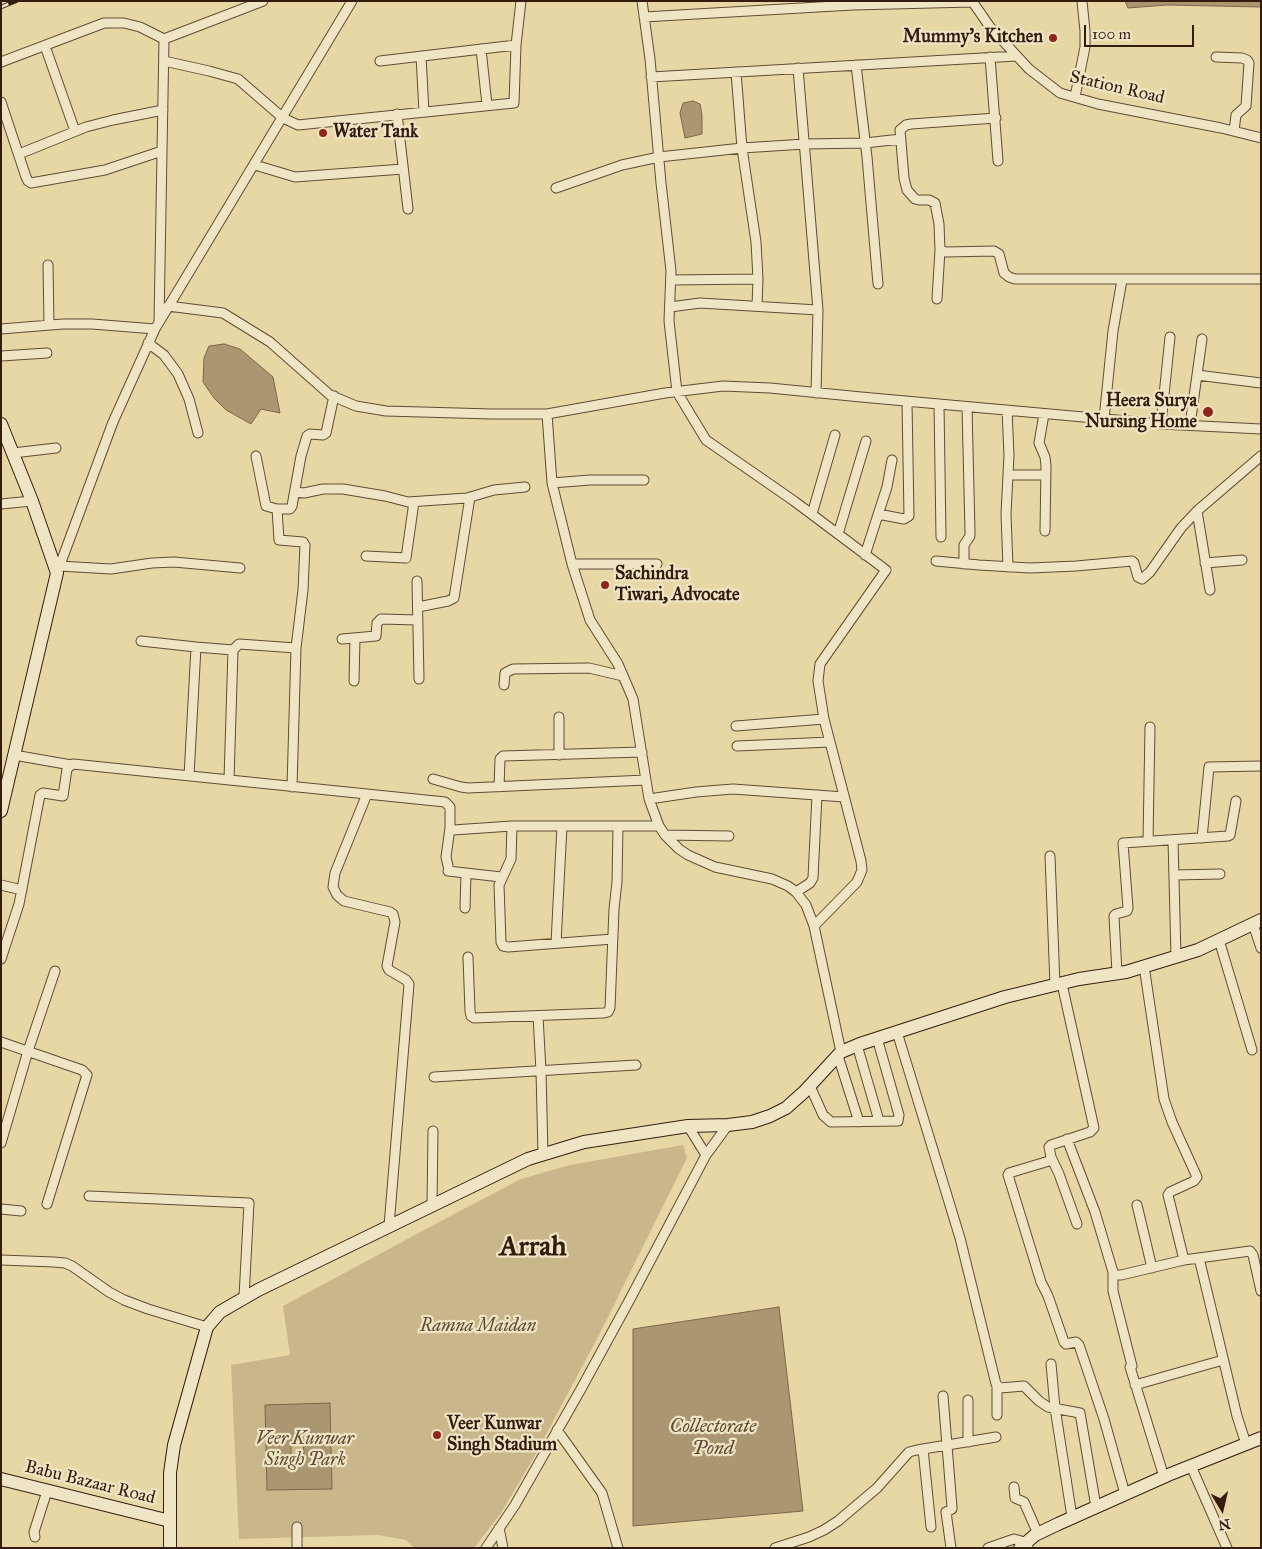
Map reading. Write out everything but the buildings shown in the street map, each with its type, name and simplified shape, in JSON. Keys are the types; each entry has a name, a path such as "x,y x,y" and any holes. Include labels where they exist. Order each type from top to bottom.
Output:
{"street":[{"path":"1,62 104,24 124,23 164,39 263,1"},
{"path":"1,811 58,570 113,422 157,325 352,1"},
{"path":"164,61 209,71 238,80 283,118 298,125 514,103 516,45 521,1"},
{"path":"642,1 652,77 671,271 669,321 677,392 706,440 794,500 886,570 820,664 818,681 824,719 862,870 857,882 814,926"},
{"path":"1075,97 1085,47 1082,1"},
{"path":"644,17 902,3 972,2"},
{"name":"Station Road","path":"972,2 990,27 1017,56 1060,93 1098,104 1261,138"},
{"path":"157,325 164,39"},
{"path":"380,61 516,45"},
{"path":"45,46 76,131"},
{"path":"481,49 487,105"},
{"path":"421,56 424,112"},
{"path":"652,77 1017,56"},
{"path":"990,57 998,161"},
{"path":"1216,57 1242,58 1249,63 1246,106 1236,115 1234,131"},
{"path":"856,65 878,284"},
{"path":"798,68 818,310 816,393"},
{"path":"736,72 742,148 756,242 757,306"},
{"path":"1,102 26,177 30,183 106,170 162,151"},
{"path":"19,154 76,131 113,120 163,110"},
{"path":"396,114 408,209"},
{"path":"937,299 940,250 937,206 933,201 915,199 908,190 904,178 900,130 906,125 996,118"},
{"path":"556,188 622,166 659,157 742,148 865,143 901,139"},
{"path":"255,164 295,177 403,169"},
{"path":"940,250 946,252 994,251 999,254 1004,273 1016,279 1261,279"},
{"path":"48,265 49,325"},
{"path":"671,280 758,279"},
{"path":"1104,419 1113,331 1122,280"},
{"path":"670,307 700,303 818,310"},
{"path":"168,306 223,313 270,342 330,395 356,406 386,411 547,414 723,386 770,388 1162,424 1261,429"},
{"path":"1,329 49,325 157,325"},
{"path":"1162,424 1170,338"},
{"path":"1190,425 1202,339"},
{"path":"148,343 164,355 178,374 189,399 198,433"},
{"path":"1,356 47,353"},
{"path":"1197,375 1261,383"},
{"path":"256,456 267,507 290,509 307,436 310,434 323,435 326,433 334,396"},
{"path":"878,514 904,518 910,516 907,402"},
{"path":"939,404 942,537"},
{"path":"964,564 964,545 970,536 967,407"},
{"path":"1007,410 1008,475 1006,514 1008,567"},
{"path":"547,414 552,482 572,564 590,620 618,664 633,698 649,799 660,826 664,835 688,856 715,866 772,879 788,886 806,904 814,926 840,1054 859,1122"},
{"path":"1044,414 1039,443 1046,462 1045,531"},
{"path":"1,424 58,570"},
{"path":"812,514 835,435"},
{"path":"838,534 866,441"},
{"path":"13,453 56,448"},
{"path":"936,561 1008,567 1049,568 1132,561 1138,577 1142,579 1150,572 1181,528 1197,511 1261,456"},
{"path":"865,555 887,487 892,460"},
{"path":"1008,475 1046,475"},
{"path":"552,482 644,480"},
{"path":"295,492 343,490 388,496 405,502 414,502 470,497 494,490 525,486"},
{"path":"418,607 454,598 470,497"},
{"path":"1,504 32,501"},
{"path":"366,556 406,558 414,502"},
{"path":"277,509 279,540 303,542 305,545 303,590 296,648 292,786"},
{"path":"1197,511 1210,590"},
{"path":"1205,563 1242,560"},
{"path":"58,570 111,569 174,562 240,568"},
{"path":"572,564 657,564"},
{"path":"417,581 419,679"},
{"path":"342,639 376,636 377,623 381,619 418,620"},
{"path":"354,681 355,638"},
{"path":"141,641 233,650"},
{"path":"229,780 233,650 239,644 296,648"},
{"path":"189,776 196,647"},
{"path":"504,685 505,673 513,669 589,668 623,676"},
{"path":"559,718 559,755"},
{"path":"736,726 824,719"},
{"path":"1148,841 1150,727"},
{"path":"737,746 830,742"},
{"path":"499,787 500,759 503,756 642,752"},
{"path":"14,755 71,765 77,764 448,803 450,807 450,828 446,857 448,868 466,873 501,877"},
{"path":"1,959 22,890 40,795 45,793 63,796 67,770 71,765"},
{"path":"1202,838 1209,767 1261,766"},
{"path":"433,779 461,787 646,780"},
{"path":"649,799 696,792 733,790 844,797"},
{"path":"367,794 335,874 333,887 337,895 344,901 393,914 395,922 387,966 391,972 406,980 409,986 388,1226"},
{"path":"796,892 810,883 814,875 817,795"},
{"path":"1117,973 1114,916 1127,911 1128,908 1122,844 1124,842 1229,836 1236,801"},
{"path":"450,828 453,830 512,826 660,826"},
{"path":"512,826 511,859 501,877 498,889 501,942 504,946 613,939"},
{"path":"556,943 562,826"},
{"path":"468,957 470,1010 472,1017 476,1019 608,1012 610,1008 617,882 618,826"},
{"path":"664,835 729,836"},
{"path":"1173,840 1176,956"},
{"path":"1050,856 1058,984 1094,1128 1090,1132 1050,1146 1051,1157 1077,1224"},
{"path":"465,908 466,873"},
{"path":"1174,875 1220,874"},
{"path":"1,885 22,890"},
{"path":"170,1548 170,1473 174,1445 207,1327 220,1312 244,1298 528,1159 584,1142 688,1126 728,1126 752,1122 770,1116 786,1108 840,1054 857,1045 877,1038 1005,997 1058,984 1117,973 1198,950 1257,922 1261,948"},
{"path":"1219,940 1252,1050"},
{"path":"1144,966 1164,1099 1172,1122 1197,1177 1194,1181 1170,1192 1168,1195 1184,1260"},
{"path":"1,1142 28,1051 56,971"},
{"path":"538,1016 543,1154"},
{"path":"897,1032 960,1238 997,1386 997,1415"},
{"path":"810,1086 824,1115 828,1120 835,1123 896,1121 899,1117 877,1038"},
{"path":"1,1042 82,1070 87,1075 46,1204"},
{"path":"857,1045 880,1121"},
{"path":"434,1077 636,1065"},
{"path":"688,1126 706,1155"},
{"path":"486,1548 514,1505 557,1430 629,1301 706,1155 728,1126"},
{"path":"432,1205 433,1131"},
{"path":"1067,1139 1095,1212 1114,1274 1113,1291 1135,1385 1164,1477"},
{"path":"1051,1157 1048,1162 1009,1173 1008,1175 1041,1282 1047,1293 1065,1344 1076,1342 1079,1345 1104,1419 1125,1494"},
{"path":"89,1196 249,1203 244,1298"},
{"path":"1137,1205 1152,1268"},
{"path":"1,1209 21,1211"},
{"path":"1114,1274 1121,1275 1184,1260 1250,1251 1253,1255 1261,1291"},
{"path":"1199,1258 1237,1416 1246,1444"},
{"path":"1,1260 65,1263 124,1300 207,1327"},
{"path":"1135,1385 1223,1360"},
{"path":"1051,1364 1055,1408 1072,1517"},
{"path":"997,1386 1000,1388 1024,1386 1045,1405 1080,1414 1096,1507"},
{"path":"943,1396 952,1507 952,1509 946,1512 951,1548"},
{"path":"968,1400 968,1442"},
{"path":"557,1430 602,1493 618,1548"},
{"path":"775,1548 809,1537 831,1526 877,1488 906,1454 913,1450 996,1437"},
{"path":"988,1548 1014,1539 1025,1546 1038,1534 1072,1517 1261,1438"},
{"path":"923,1449 932,1527"},
{"path":"1191,1466 1227,1548"},
{"name":"Babu Bazaar Road","path":"1,1479 170,1522"},
{"path":"1014,1487 1016,1500 1024,1502 1038,1534"},
{"path":"35,1537 34,1532 47,1491"},
{"path":"297,1527 297,1548"},
{"path":"499,1528 503,1548"}],"green space":[{"name":"Ramna Maidan","path":"683,1145 687,1158 598,1337 534,1457 501,1513 474,1548 414,1548 406,1540 378,1535 239,1539 231,1365 290,1355 283,1306 521,1179 570,1165"}],"water":[{"path":"1125,1 1261,1 1261,7 1167,5 1128,8"},
{"path":"693,101 700,104 702,134 685,138 680,113 683,103"},
{"path":"224,344 240,349 273,377 280,413 261,409 251,424 226,410 214,398 203,382 204,358 209,346"},
{"name":"Collectorate Pond","path":"779,1307 803,1511 633,1526 633,1329"},
{"path":"330,1403 332,1489 267,1490 265,1405","holes":["291,1441 303,1441 304,1454 291,1455"]}],"railway":[{"path":"1,7 16,1"}],"place":[{"name":"Mummy's Kitchen","path":"1053,38"},
{"name":"Water Tank","path":"323,133"},
{"name":"Heera Surya Nursing Home","path":"1208,412"},
{"name":"Sachindra Tiwari, Advocate","path":"605,585"},
{"name":"Veer Kunwar Singh Stadium","path":"437,1435"}],"district":[{"name":"Arrah","path":"533,1248"}],"park label":[{"name":"Veer Kunwar Singh Park","path":"305,1450"}]}
